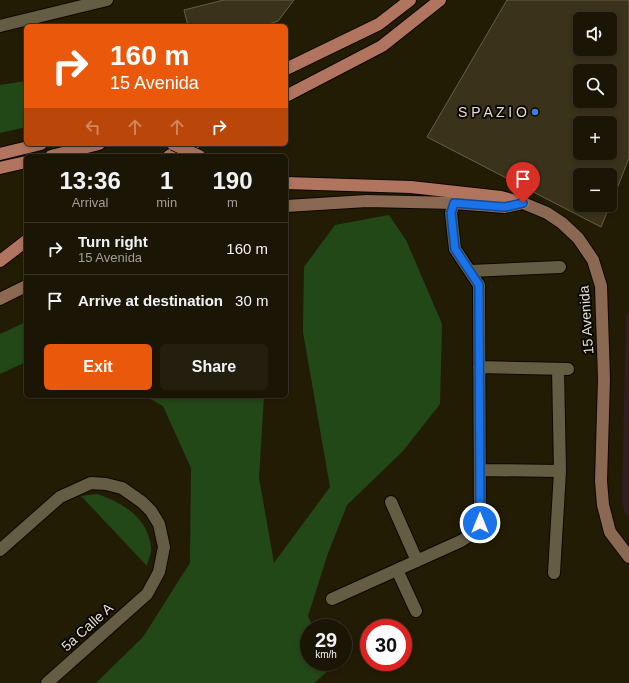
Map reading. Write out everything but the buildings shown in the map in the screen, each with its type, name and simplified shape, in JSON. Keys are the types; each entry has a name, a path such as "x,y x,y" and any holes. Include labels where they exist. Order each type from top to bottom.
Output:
{"main road":[{"path":"288,68 379,24 410,0"},
{"path":"288,95 382,46 440,0"},
{"path":"0,154 34,146"},
{"path":"59,154 91,146"},
{"path":"177,146 195,154"},
{"path":"173,154 190,146"},
{"path":"0,168 24,162"},
{"path":"288,183 412,187 501,197 519,202"},
{"path":"0,261 24,243"}],"street":[{"path":"0,26 107,0"},
{"path":"288,206 367,201 454,203 505,207 519,202"},
{"name":"15 Avenida","path":"519,202 547,213 562,223 578,238 593,260 601,286 603,332 604,379 601,481 603,505 610,532 629,557"},
{"path":"332,599 461,540 477,531 480,523 479,285 455,249 451,213 454,203"},
{"path":"470,271 560,267"},
{"path":"0,299 24,287"},
{"path":"480,367 563,369 560,470 554,573"},
{"path":"480,470 560,470"},
{"name":"5a Calle A","path":"0,550 60,497 91,484 106,484 122,488 142,502 151,511 159,524 164,547 159,572 147,594 47,683"},
{"path":"391,502 416,561"},
{"path":"397,570 416,611"}],"shaded area":[{"path":"629,311 629,518 624,510 622,499 626,315"}],"green space":[{"path":"24,81 24,127 0,133 0,85"},
{"path":"389,215 406,240 442,324 440,404 403,451 347,505 327,556 308,616 309,619 300,619 300,671 328,671 314,683 96,683 143,637 190,563 191,468 163,406 149,398 264,398 259,478 274,563 330,487 303,332 304,267 335,225"},
{"path":"24,323 24,363 0,374 0,334"},
{"path":"97,494 125,507 133,513 145,528 149,537 151,548 147,566 81,496"}],"place":[{"name":"S P A Z I O","path":"535,112"}],"route":[{"path":"480,523 479,285 455,249 451,213 454,203 505,207 523,203"}]}
